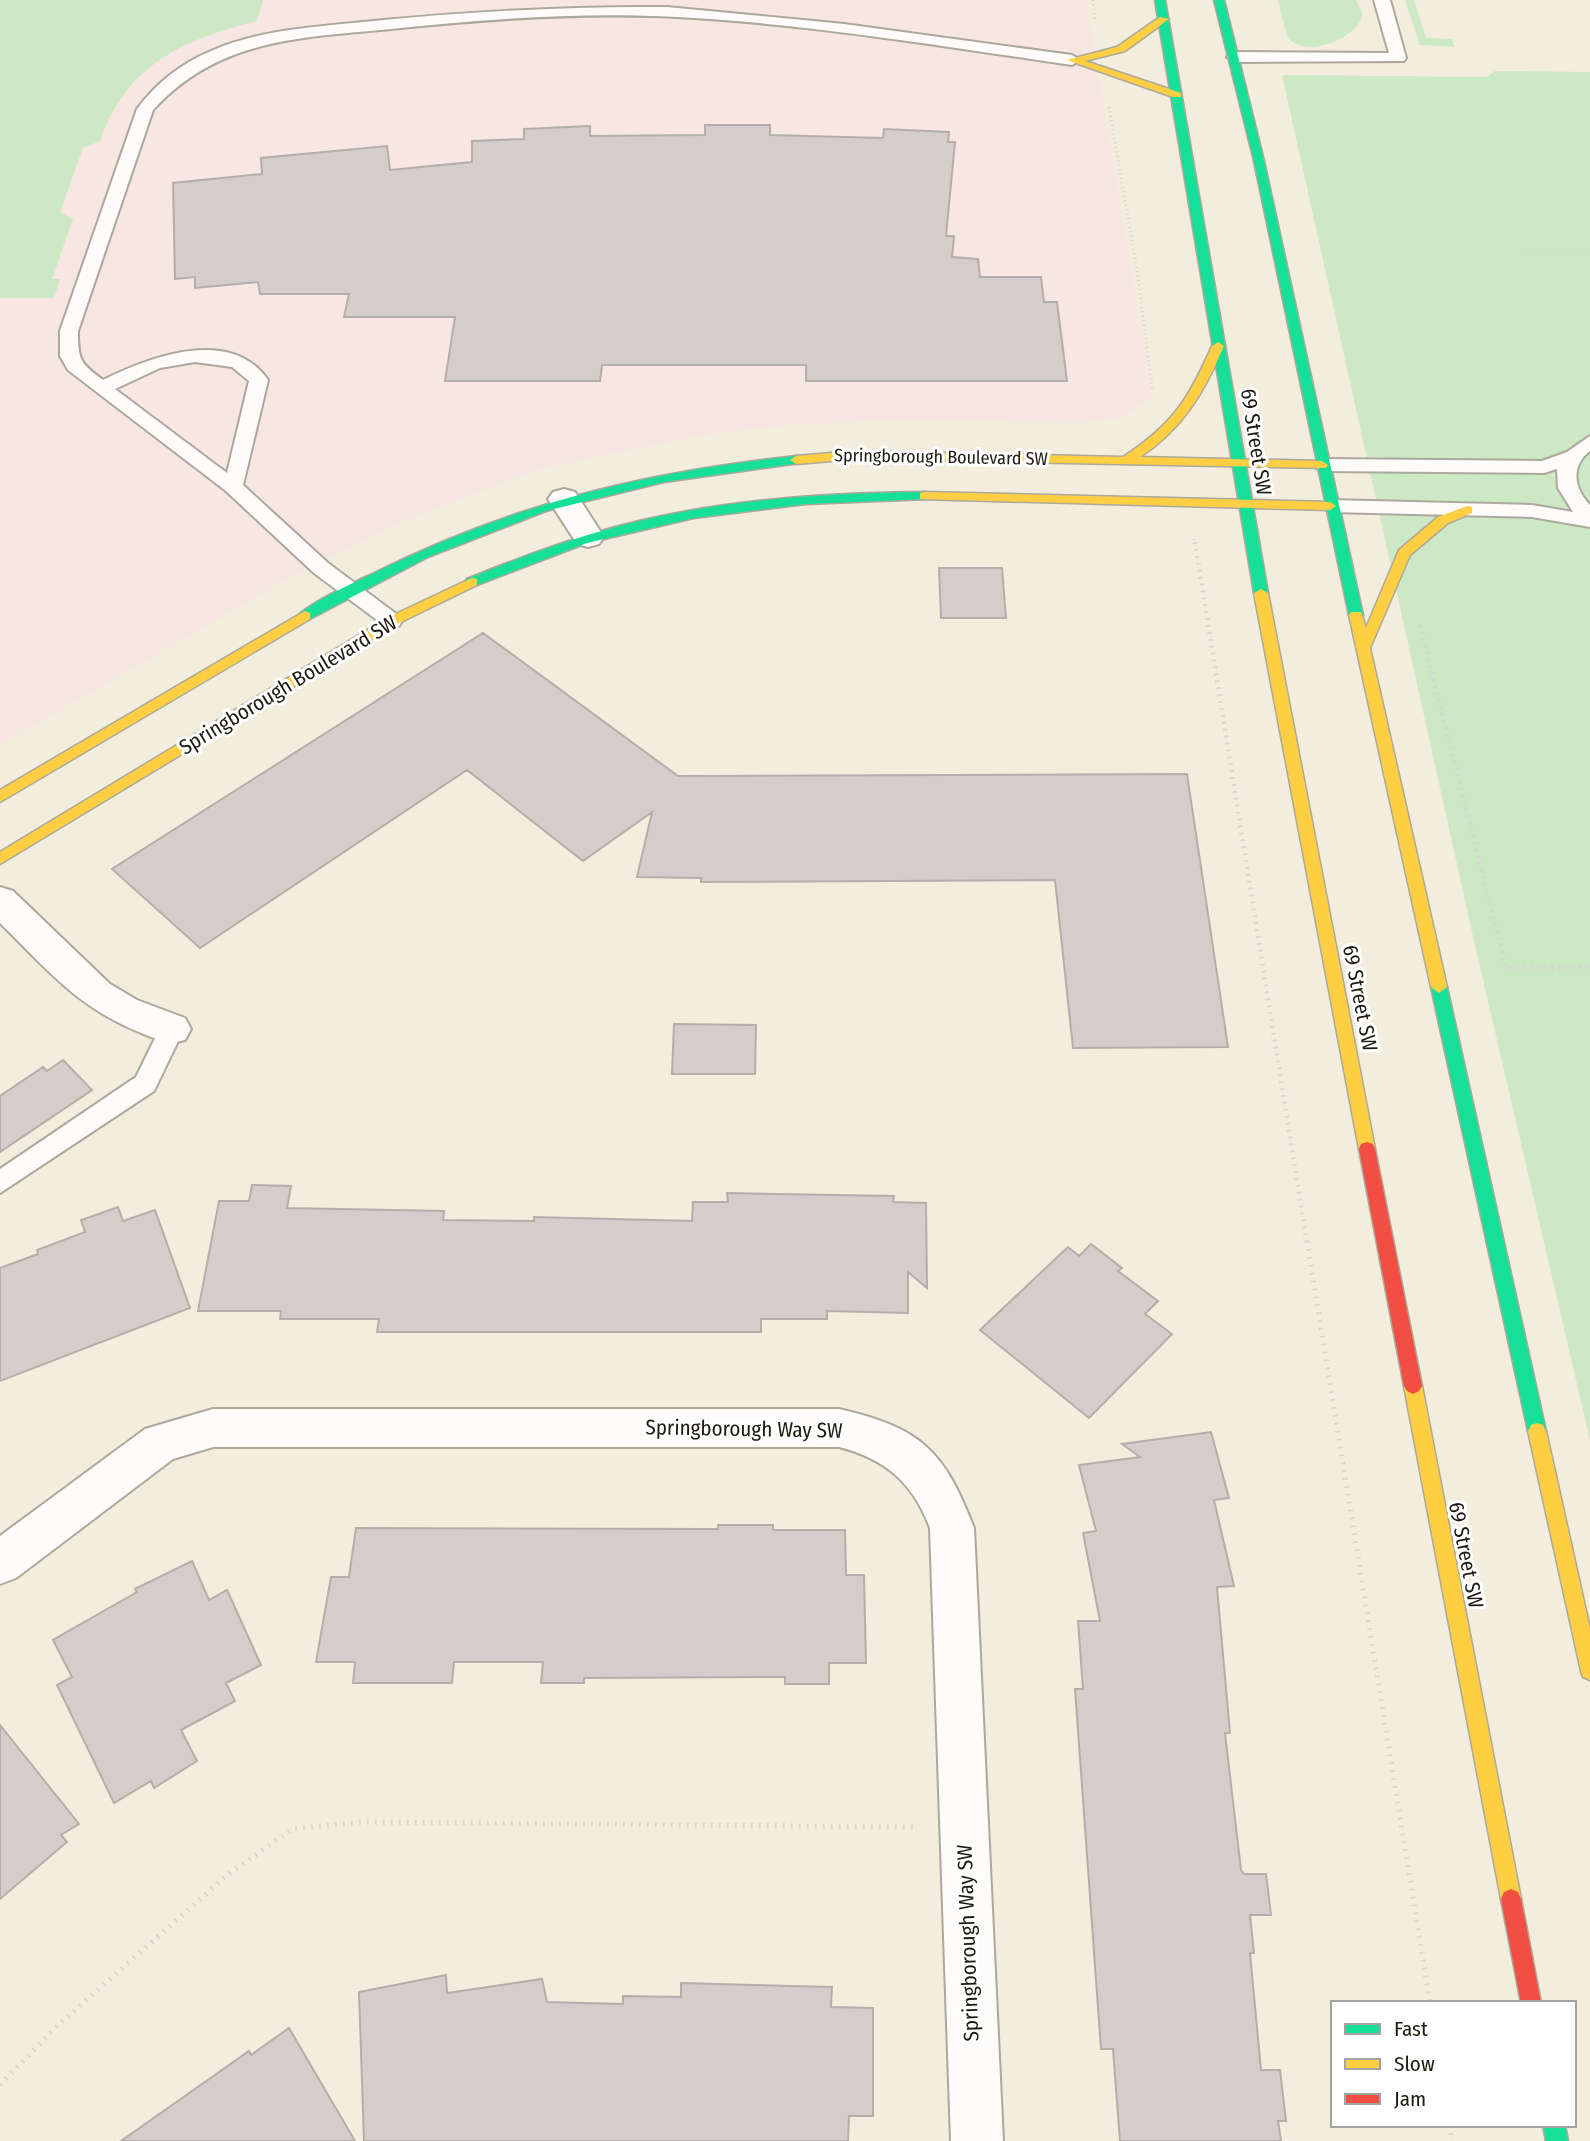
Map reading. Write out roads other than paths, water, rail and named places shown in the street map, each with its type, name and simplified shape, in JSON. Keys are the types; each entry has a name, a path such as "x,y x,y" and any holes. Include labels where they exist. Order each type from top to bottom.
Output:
{"main road":[{"name":"69 Street SW","path":"1160,0 1245,503 1531,2001"},
{"path":"1219,0 1263,176 1330,506 1364,647 1590,1671"},
{"path":"1072,60 1101,56 1121,49 1164,19"},
{"path":"1072,60 1177,95"},
{"path":"1127,460 1164,438 1185,416 1218,346"},
{"name":"Springborough Boulevard SW","path":"0,797 350,589 463,535 564,499 647,479 716,467 809,457 901,455 1322,465"},
{"name":"Springborough Boulevard SW","path":"0,859 392,621 478,578 588,537 677,514 826,495 1330,506"},
{"path":"1364,647 1404,553 1443,520 1467,510"}],"street":[{"path":"564,499 588,537"},
{"path":"0,901 96,995 124,1010 172,1029"},
{"name":"Springborough Way SW","path":"0,1563 160,1443 213,1428 839,1428 869,1434 909,1456 930,1478 952,1528 977,2141"}],"lane":[{"path":"1235,57 1398,58 1382,0"},
{"path":"392,621 321,568 233,487 78,370 69,356 69,331 145,109 158,91 183,71 218,51 269,37 452,17 669,6 880,32 1072,60"},
{"path":"103,388 153,364 198,356 230,360 252,369 259,380 233,487"},
{"path":"1322,465 1544,467 1571,457 1590,442"},
{"path":"1571,457 1565,474 1569,492 1590,516"},
{"path":"1330,506 1532,512 1590,522"},
{"path":"0,1182 145,1084 172,1029"}]}
